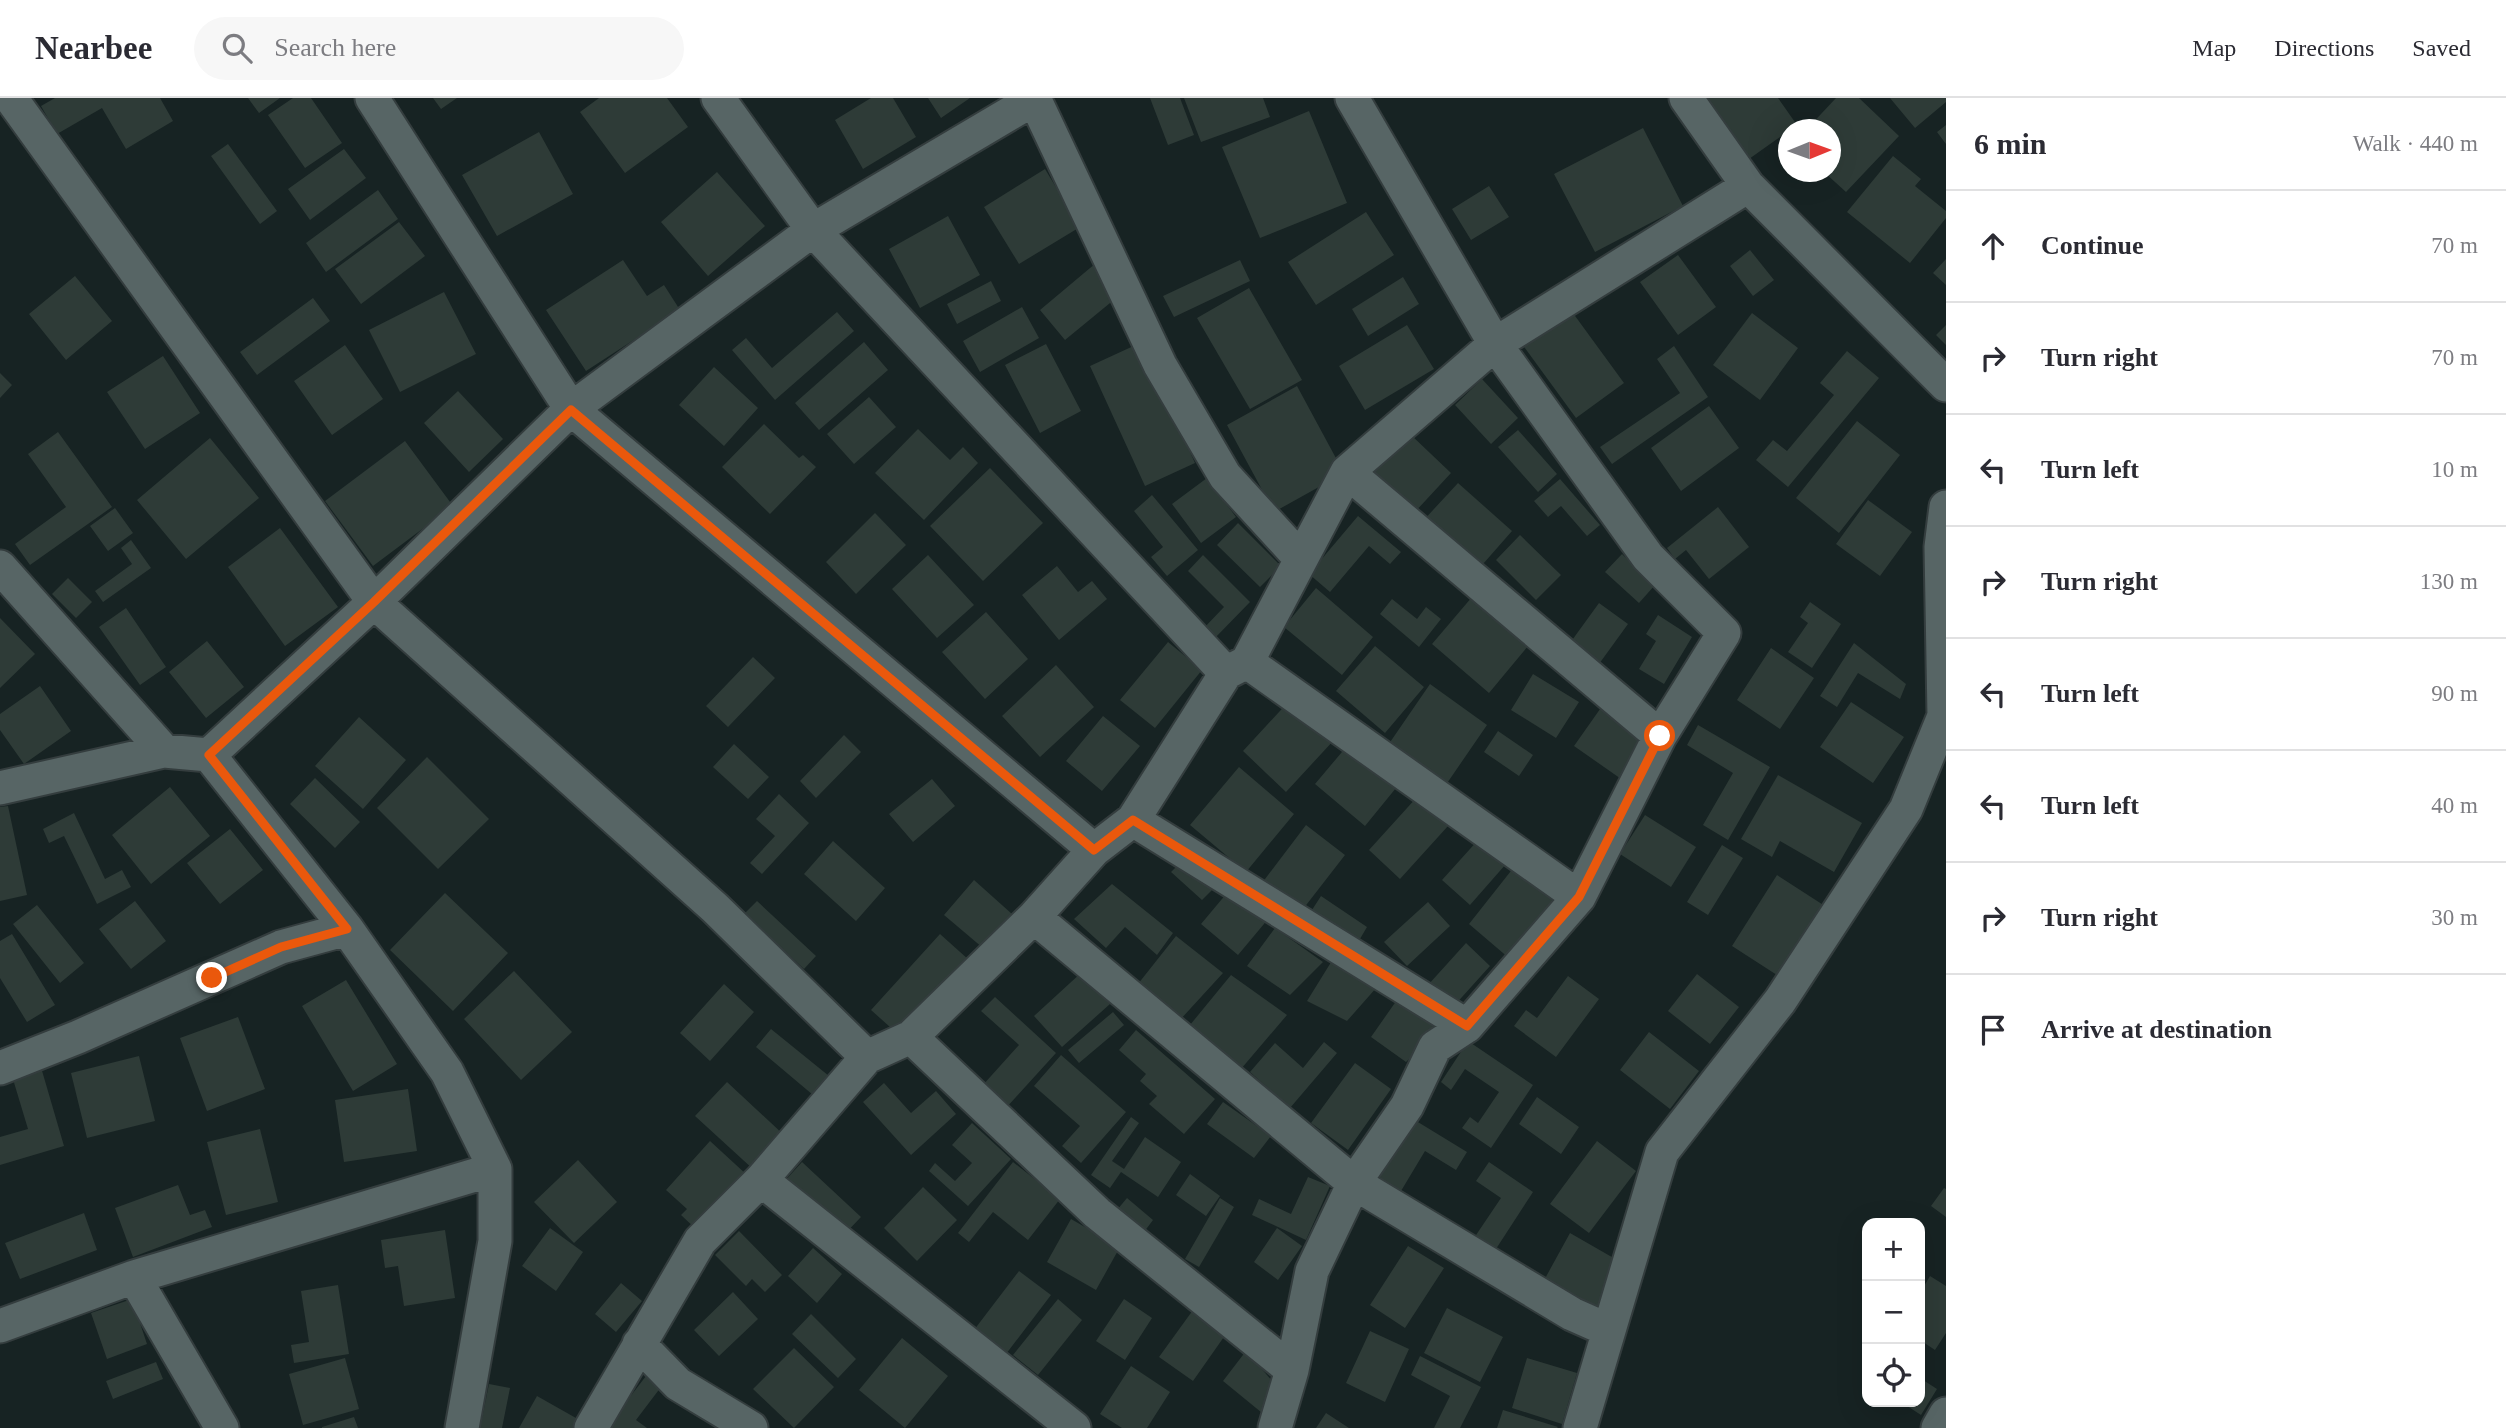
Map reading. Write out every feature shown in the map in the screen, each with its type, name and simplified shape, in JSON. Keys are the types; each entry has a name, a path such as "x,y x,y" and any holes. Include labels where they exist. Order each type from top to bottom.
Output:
{"street":[{"path":"372,98 571,410 1094,850"},
{"path":"718,98 813,230 1237,667 1579,897"},
{"path":"209,755 374,602 571,410 813,230 1035,98 1167,376 1225,476 1301,559"},
{"path":"1275,1428 1292,1370 1312,1271 1354,1183 1407,1106 1435,1047 1467,1026 1579,897 1660,736 1724,633 1648,557 1495,344 1352,98"},
{"path":"1686,98 1748,186 1946,385"},
{"path":"10,103 374,602 715,908 867,1057"},
{"path":"591,1428 700,1241 761,1180 867,1057 911,1037 1034,917 1094,850 1133,820 1237,667 1301,559 1348,472 1495,344 1748,186"},
{"path":"1348,472 1660,736"},
{"path":"1580,1428 1662,1152 1780,1001 1906,810 1944,716 1941,547 1946,507"},
{"path":"0,567 164,751"},
{"path":"0,788 164,751 209,755 347,929 447,1072 495,1169 495,1241 462,1428"},
{"path":"1133,820 1467,1026"},
{"path":"1034,917 1354,1183 1572,1314 1608,1329"},
{"path":"0,1068 90,1032 281,947 347,929"},
{"path":"911,1037 1097,1213 1292,1370"},
{"path":"0,1326 134,1277 495,1169"},
{"path":"761,1180 1074,1428"},
{"path":"134,1277 222,1428"},
{"path":"639,1344 678,1384 751,1428"},
{"path":"1938,1428 1946,1414"}],"building":[{"path":"55,98 160,98 173,121 126,149 102,108 57,134 41,106"},
{"path":"248,98 280,98 259,113"},
{"path":"293,98 311,98 342,143 305,168 268,115"},
{"path":"433,98 457,98 441,109"},
{"path":"599,98 667,98 688,127 625,173 580,112"},
{"path":"871,98 893,98 916,137 863,169 835,120"},
{"path":"928,98 970,98 941,118"},
{"path":"1150,98 1180,98 1194,135 1168,145"},
{"path":"1184,98 1263,98 1270,117 1201,142"},
{"path":"1708,98 1778,98 1793,119 1778,119 1778,138 1749,159"},
{"path":"1836,98 1859,98 1899,136 1846,192 1835,182 1841,182 1841,119 1816,119"},
{"path":"1890,98 1946,98 1946,102 1915,128"},
{"path":"1309,111 1347,203 1260,238 1222,147"},
{"path":"1946,125 1946,144 1937,132"},
{"path":"1643,128 1683,206 1595,252 1554,174"},
{"path":"539,132 573,194 497,236 462,175"},
{"path":"228,144 277,211 260,224 211,156"},
{"path":"344,149 366,178 310,220 288,189"},
{"path":"1893,156 1921,179 1915,186 1946,211 1946,218 1910,263 1847,212"},
{"path":"1045,169 1080,227 1019,264 984,207"},
{"path":"717,172 765,226 708,276 661,222"},
{"path":"1489,186 1509,217 1471,240 1452,209"},
{"path":"378,190 398,219 326,272 306,243"},
{"path":"1366,212 1394,255 1316,305 1288,262"},
{"path":"948,216 980,275 920,308 889,249"},
{"path":"399,222 425,256 361,304 335,269"},
{"path":"1750,250 1774,280 1753,296 1730,266"},
{"path":"1678,255 1716,307 1678,335 1640,282"},
{"path":"1946,259 1946,285 1933,273"},
{"path":"623,260 647,296 664,285 680,310 586,371 546,310"},
{"path":"1240,260 1250,281 1174,317 1163,296"},
{"path":"1096,263 1121,294 1065,340 1040,310"},
{"path":"75,276 112,321 66,360 29,314"},
{"path":"1403,277 1419,304 1368,336 1352,309"},
{"path":"991,281 1001,301 957,324 947,304"},
{"path":"1249,288 1302,380 1250,409 1197,318"},
{"path":"444,292 476,354 400,392 369,330"},
{"path":"313,298 330,321 257,375 240,352"},
{"path":"1022,307 1039,338 980,372 963,341"},
{"path":"1570,309 1624,383 1576,418 1522,344"},
{"path":"837,312 854,331 775,400 732,350 746,338 772,368"},
{"path":"1752,313 1798,348 1760,400 1713,365"},
{"path":"1407,325 1434,369 1365,410 1339,366"},
{"path":"1946,325 1946,345 1936,335"},
{"path":"864,342 888,370 819,430 795,403"},
{"path":"1140,343 1195,463 1145,486 1090,366"},
{"path":"1046,344 1081,411 1040,433 1005,365"},
{"path":"345,345 383,399 332,435 294,381"},
{"path":"1674,346 1708,397 1612,464 1600,447 1680,393 1657,359"},
{"path":"1847,351 1879,378 1788,487 1756,460 1773,440 1787,451 1834,395 1820,383"},
{"path":"163,356 200,413 145,449 107,392"},
{"path":"714,367 758,408 724,446 679,405"},
{"path":"0,373 12,385 0,398"},
{"path":"1482,379 1518,418 1491,444 1455,405"},
{"path":"1297,386 1344,473 1274,512 1227,425"},
{"path":"458,391 503,439 469,472 424,423"},
{"path":"869,397 896,427 854,464 827,434"},
{"path":"1709,406 1739,448 1681,491 1651,448"},
{"path":"1857,421 1900,455 1839,533 1796,498"},
{"path":"764,424 799,458 803,455 816,467 770,514 722,467"},
{"path":"918,429 950,460 963,447 978,463 924,520 875,473"},
{"path":"1518,430 1557,474 1538,492 1498,447"},
{"path":"58,432 112,507 30,565 15,544 66,507 28,454"},
{"path":"1410,434 1451,473 1414,513 1372,474"},
{"path":"210,438 259,498 186,559 137,500"},
{"path":"405,441 453,506 373,566 325,501"},
{"path":"990,468 1043,523 983,581 930,526"},
{"path":"1207,478 1236,517 1201,543 1172,504"},
{"path":"1560,479 1600,525 1587,536 1561,506 1548,517 1534,501"},
{"path":"1458,483 1512,531 1476,572 1421,523"},
{"path":"1152,495 1198,550 1167,576 1151,557 1163,547 1134,511"},
{"path":"1868,500 1912,532 1880,576 1836,544"},
{"path":"1718,507 1749,547 1709,579 1686,550 1675,559 1667,548"},
{"path":"115,508 133,533 108,551 90,526"},
{"path":"875,513 906,545 856,594 826,562"},
{"path":"1358,516 1401,552 1390,564 1369,546 1330,592 1309,574"},
{"path":"1238,523 1281,566 1260,587 1217,545"},
{"path":"280,528 338,607 285,646 228,567"},
{"path":"1520,535 1561,575 1536,600 1496,560"},
{"path":"131,540 151,568 103,602 95,591 132,564 121,548"},
{"path":"1622,554 1655,585 1639,603 1605,572"},
{"path":"928,555 974,605 937,638 892,589"},
{"path":"1203,555 1250,602 1214,639 1203,629 1224,607 1188,571"},
{"path":"1057,566 1078,592 1092,581 1107,599 1059,640 1022,595"},
{"path":"68,578 92,602 76,618 52,594"},
{"path":"1316,588 1373,637 1342,675 1284,627"},
{"path":"1472,597 1528,646 1489,693 1432,644"},
{"path":"1392,599 1417,619 1426,607 1441,619 1419,647 1380,614"},
{"path":"1810,602 1841,624 1812,668 1788,652 1808,623 1800,617"},
{"path":"1599,603 1628,624 1599,664 1570,643"},
{"path":"126,608 166,667 140,685 99,627"},
{"path":"986,612 1028,659 985,699 942,652"},
{"path":"1658,615 1692,637 1664,684 1639,669 1656,641 1646,634"},
{"path":"0,618 35,654 0,688"},
{"path":"207,641 244,687 206,718 169,672"},
{"path":"1168,642 1202,670 1155,728 1120,700"},
{"path":"1854,643 1906,684 1900,699 1858,673 1837,707 1820,696"},
{"path":"1375,646 1424,687 1385,733 1336,691"},
{"path":"1771,648 1814,678 1780,729 1737,700"},
{"path":"753,657 775,678 728,727 706,706"},
{"path":"1056,665 1094,707 1040,757 1002,716"},
{"path":"1533,674 1579,702 1556,738 1511,710"},
{"path":"1430,684 1487,725 1441,792 1384,751"},
{"path":"40,686 71,731 24,764 0,730 0,714"},
{"path":"1291,699 1334,740 1286,792 1243,751"},
{"path":"1605,702 1655,737 1624,781 1574,746"},
{"path":"1851,702 1904,737 1873,783 1820,747"},
{"path":"1103,716 1140,746 1102,791 1066,761"},
{"path":"359,717 406,760 363,809 315,766"},
{"path":"1698,725 1770,767 1728,840 1703,825 1733,773 1687,745"},
{"path":"1498,731 1533,755 1519,776 1484,752"},
{"path":"844,735 861,752 816,798 800,781"},
{"path":"734,744 769,777 748,799 713,767"},
{"path":"1347,746 1396,788 1365,826 1315,784"},
{"path":"427,757 489,819 438,869 377,808"},
{"path":"1239,767 1294,814 1246,872 1190,825"},
{"path":"1778,775 1862,823 1834,872 1780,841 1772,857 1741,839"},
{"path":"315,778 360,822 335,848 290,804"},
{"path":"932,779 955,806 913,842 889,814"},
{"path":"170,787 210,836 151,884 112,835"},
{"path":"779,794 809,823 762,874 750,863 775,836 756,819"},
{"path":"1417,797 1448,826 1400,879 1369,850"},
{"path":"8,806 27,895 0,901 0,807"},
{"path":"74,813 105,879 122,870 131,887 97,904 64,836 49,843 43,829"},
{"path":"1645,815 1696,847 1671,887 1620,854"},
{"path":"1306,825 1345,855 1300,913 1262,883"},
{"path":"230,829 263,870 220,904 187,863"},
{"path":"1479,839 1506,864 1470,905 1442,880"},
{"path":"833,841 885,888 856,921 804,874"},
{"path":"1722,845 1743,858 1708,915 1687,902"},
{"path":"1183,860 1214,888 1202,900 1171,872"},
{"path":"1518,862 1560,896 1510,959 1469,924"},
{"path":"1777,875 1828,908 1783,979 1732,946"},
{"path":"974,880 1012,914 983,948 944,915"},
{"path":"1112,884 1173,933 1157,955 1125,927 1106,948 1074,919"},
{"path":"1232,887 1269,918 1238,955 1201,924"},
{"path":"445,893 508,953 453,1011 390,950"},
{"path":"1321,896 1367,927 1357,944 1310,913"},
{"path":"135,901 166,941 131,969 99,929"},
{"path":"757,901 816,956 804,969 744,914"},
{"path":"1428,902 1450,926 1407,966 1384,942"},
{"path":"37,905 84,963 60,983 13,924"},
{"path":"1275,928 1323,962 1290,995 1247,966"},
{"path":"12,934 55,1005 27,1022 0,978 0,941"},
{"path":"940,934 969,960 900,1036 871,1010"},
{"path":"1176,936 1223,973 1179,1021 1134,989"},
{"path":"1466,943 1490,966 1453,1007 1428,985"},
{"path":"1333,959 1377,987 1347,1021 1307,1001"},
{"path":"514,971 572,1032 521,1080 464,1019"},
{"path":"1082,972 1110,1004 1062,1047 1034,1016"},
{"path":"1697,974 1739,1007 1710,1044 1668,1011"},
{"path":"1231,975 1287,1015 1241,1069 1190,1025"},
{"path":"1568,976 1599,999 1556,1057 1514,1026 1526,1010 1537,1018"},
{"path":"346,980 397,1064 353,1091 302,1006"},
{"path":"724,984 754,1012 710,1061 680,1033"},
{"path":"995,997 1056,1053 1006,1108 982,1086 1019,1045 981,1011"},
{"path":"1399,997 1442,1028 1406,1062 1371,1037"},
{"path":"1113,1012 1124,1025 1079,1063 1068,1050"},
{"path":"238,1017 265,1089 207,1111 180,1038"},
{"path":"771,1029 829,1076 813,1095 756,1047"},
{"path":"1136,1030 1215,1099 1184,1134 1149,1104 1157,1096 1140,1081 1146,1074 1119,1050"},
{"path":"1649,1032 1699,1071 1670,1109 1620,1070"},
{"path":"1468,1041 1533,1085 1491,1148 1462,1128 1470,1117 1478,1123 1499,1092 1465,1069 1451,1090 1441,1082"},
{"path":"1324,1042 1337,1053 1290,1108 1250,1072 1275,1043 1303,1068"},
{"path":"1061,1055 1126,1112 1081,1163 1062,1146 1080,1126 1034,1086"},
{"path":"139,1056 155,1121 87,1138 71,1073"},
{"path":"38,1057 64,1146 0,1165 0,1137 28,1129 9,1066"},
{"path":"1355,1063 1391,1089 1348,1150 1311,1123"},
{"path":"727,1082 785,1136 754,1170 695,1116"},
{"path":"884,1083 911,1113 936,1091 956,1114 911,1155 863,1102"},
{"path":"408,1089 417,1151 344,1162 335,1100"},
{"path":"1537,1097 1579,1127 1561,1154 1519,1124"},
{"path":"1223,1102 1271,1136 1254,1158 1207,1124"},
{"path":"1131,1117 1139,1123 1112,1161 1124,1169 1145,1137 1181,1162 1158,1197 1121,1172 1110,1188 1091,1175"},
{"path":"1413,1119 1467,1152 1456,1170 1425,1151 1395,1201 1371,1186"},
{"path":"972,1123 1011,1159 968,1206 929,1171 935,1163 955,1181 972,1163 952,1145"},
{"path":"260,1129 278,1202 226,1215 207,1142"},
{"path":"710,1141 747,1175 697,1230 681,1215 687,1209 666,1190"},
{"path":"1597,1141 1636,1171 1589,1233 1550,1204"},
{"path":"578,1160 617,1202 574,1243 534,1202"},
{"path":"802,1162 861,1217 840,1239 782,1184"},
{"path":"1013,1162 1060,1199 1028,1240 993,1212 969,1242 958,1233"},
{"path":"1489,1162 1533,1192 1494,1252 1474,1238 1501,1198 1476,1181"},
{"path":"1190,1174 1220,1196 1206,1216 1176,1195"},
{"path":"1308,1177 1330,1186 1306,1240 1252,1215 1259,1199 1291,1214"},
{"path":"178,1185 190,1215 205,1210 212,1227 133,1257 115,1208"},
{"path":"923,1187 957,1220 917,1261 884,1228"},
{"path":"1944,1188 1946,1189 1946,1217 1931,1206"},
{"path":"1127,1198 1153,1220 1144,1232 1117,1210"},
{"path":"1220,1198 1234,1207 1199,1267 1185,1259"},
{"path":"84,1213 97,1250 20,1279 5,1243"},
{"path":"1071,1219 1120,1247 1096,1290 1047,1262"},
{"path":"550,1228 583,1252 556,1291 522,1266"},
{"path":"1277,1228 1302,1246 1278,1280 1254,1262"},
{"path":"445,1230 455,1298 404,1306 398,1266 385,1268 381,1240"},
{"path":"739,1231 782,1275 765,1292 752,1279 746,1286 715,1255"},
{"path":"1570,1233 1624,1264 1596,1314 1542,1284"},
{"path":"1408,1246 1444,1268 1405,1328 1370,1305"},
{"path":"813,1248 842,1274 817,1303 788,1276"},
{"path":"1019,1271 1051,1295 1006,1354 974,1330"},
{"path":"1930,1276 1946,1286 1946,1333 1935,1350 1925,1343 1925,1284"},
{"path":"621,1283 642,1301 616,1332 595,1314"},
{"path":"338,1285 349,1354 294,1363 291,1345 309,1342 301,1291"},
{"path":"733,1292 758,1319 719,1356 694,1330"},
{"path":"132,1299 147,1344 107,1359 91,1313"},
{"path":"1058,1299 1082,1320 1038,1375 1013,1355"},
{"path":"1124,1299 1152,1318 1125,1360 1096,1341"},
{"path":"1447,1308 1503,1337 1480,1382 1424,1353"},
{"path":"1193,1310 1226,1334 1193,1381 1159,1357"},
{"path":"811,1314 856,1359 838,1378 792,1334"},
{"path":"1370,1331 1409,1349 1385,1402 1346,1383"},
{"path":"902,1338 948,1376 905,1428 859,1390"},
{"path":"794,1348 834,1387 794,1428 753,1389"},
{"path":"1246,1351 1281,1391 1267,1417 1223,1381"},
{"path":"1420,1356 1481,1387 1460,1428 1434,1428 1450,1396 1411,1375"},
{"path":"345,1358 359,1409 303,1425 289,1374"},
{"path":"1527,1358 1577,1373 1562,1424 1512,1408"},
{"path":"156,1362 163,1379 113,1399 106,1381"},
{"path":"1131,1366 1170,1392 1147,1428 1122,1428 1100,1414"},
{"path":"646,1376 661,1387 636,1420 647,1428 606,1428"},
{"path":"1925,1381 1937,1389 1921,1415 1909,1407 1925,1407"},
{"path":"489,1384 510,1388 502,1428 480,1428"},
{"path":"537,1396 583,1422 580,1428 519,1428"},
{"path":"1503,1410 1558,1427 1497,1428"},
{"path":"1326,1413 1349,1428 1316,1428"},
{"path":"354,1417 358,1428 322,1428 322,1427"}],"route":[{"path":"212,978 281,947 347,929 209,755 374,602 571,410 1094,850 1133,820 1467,1026 1579,897 1660,736"}]}
